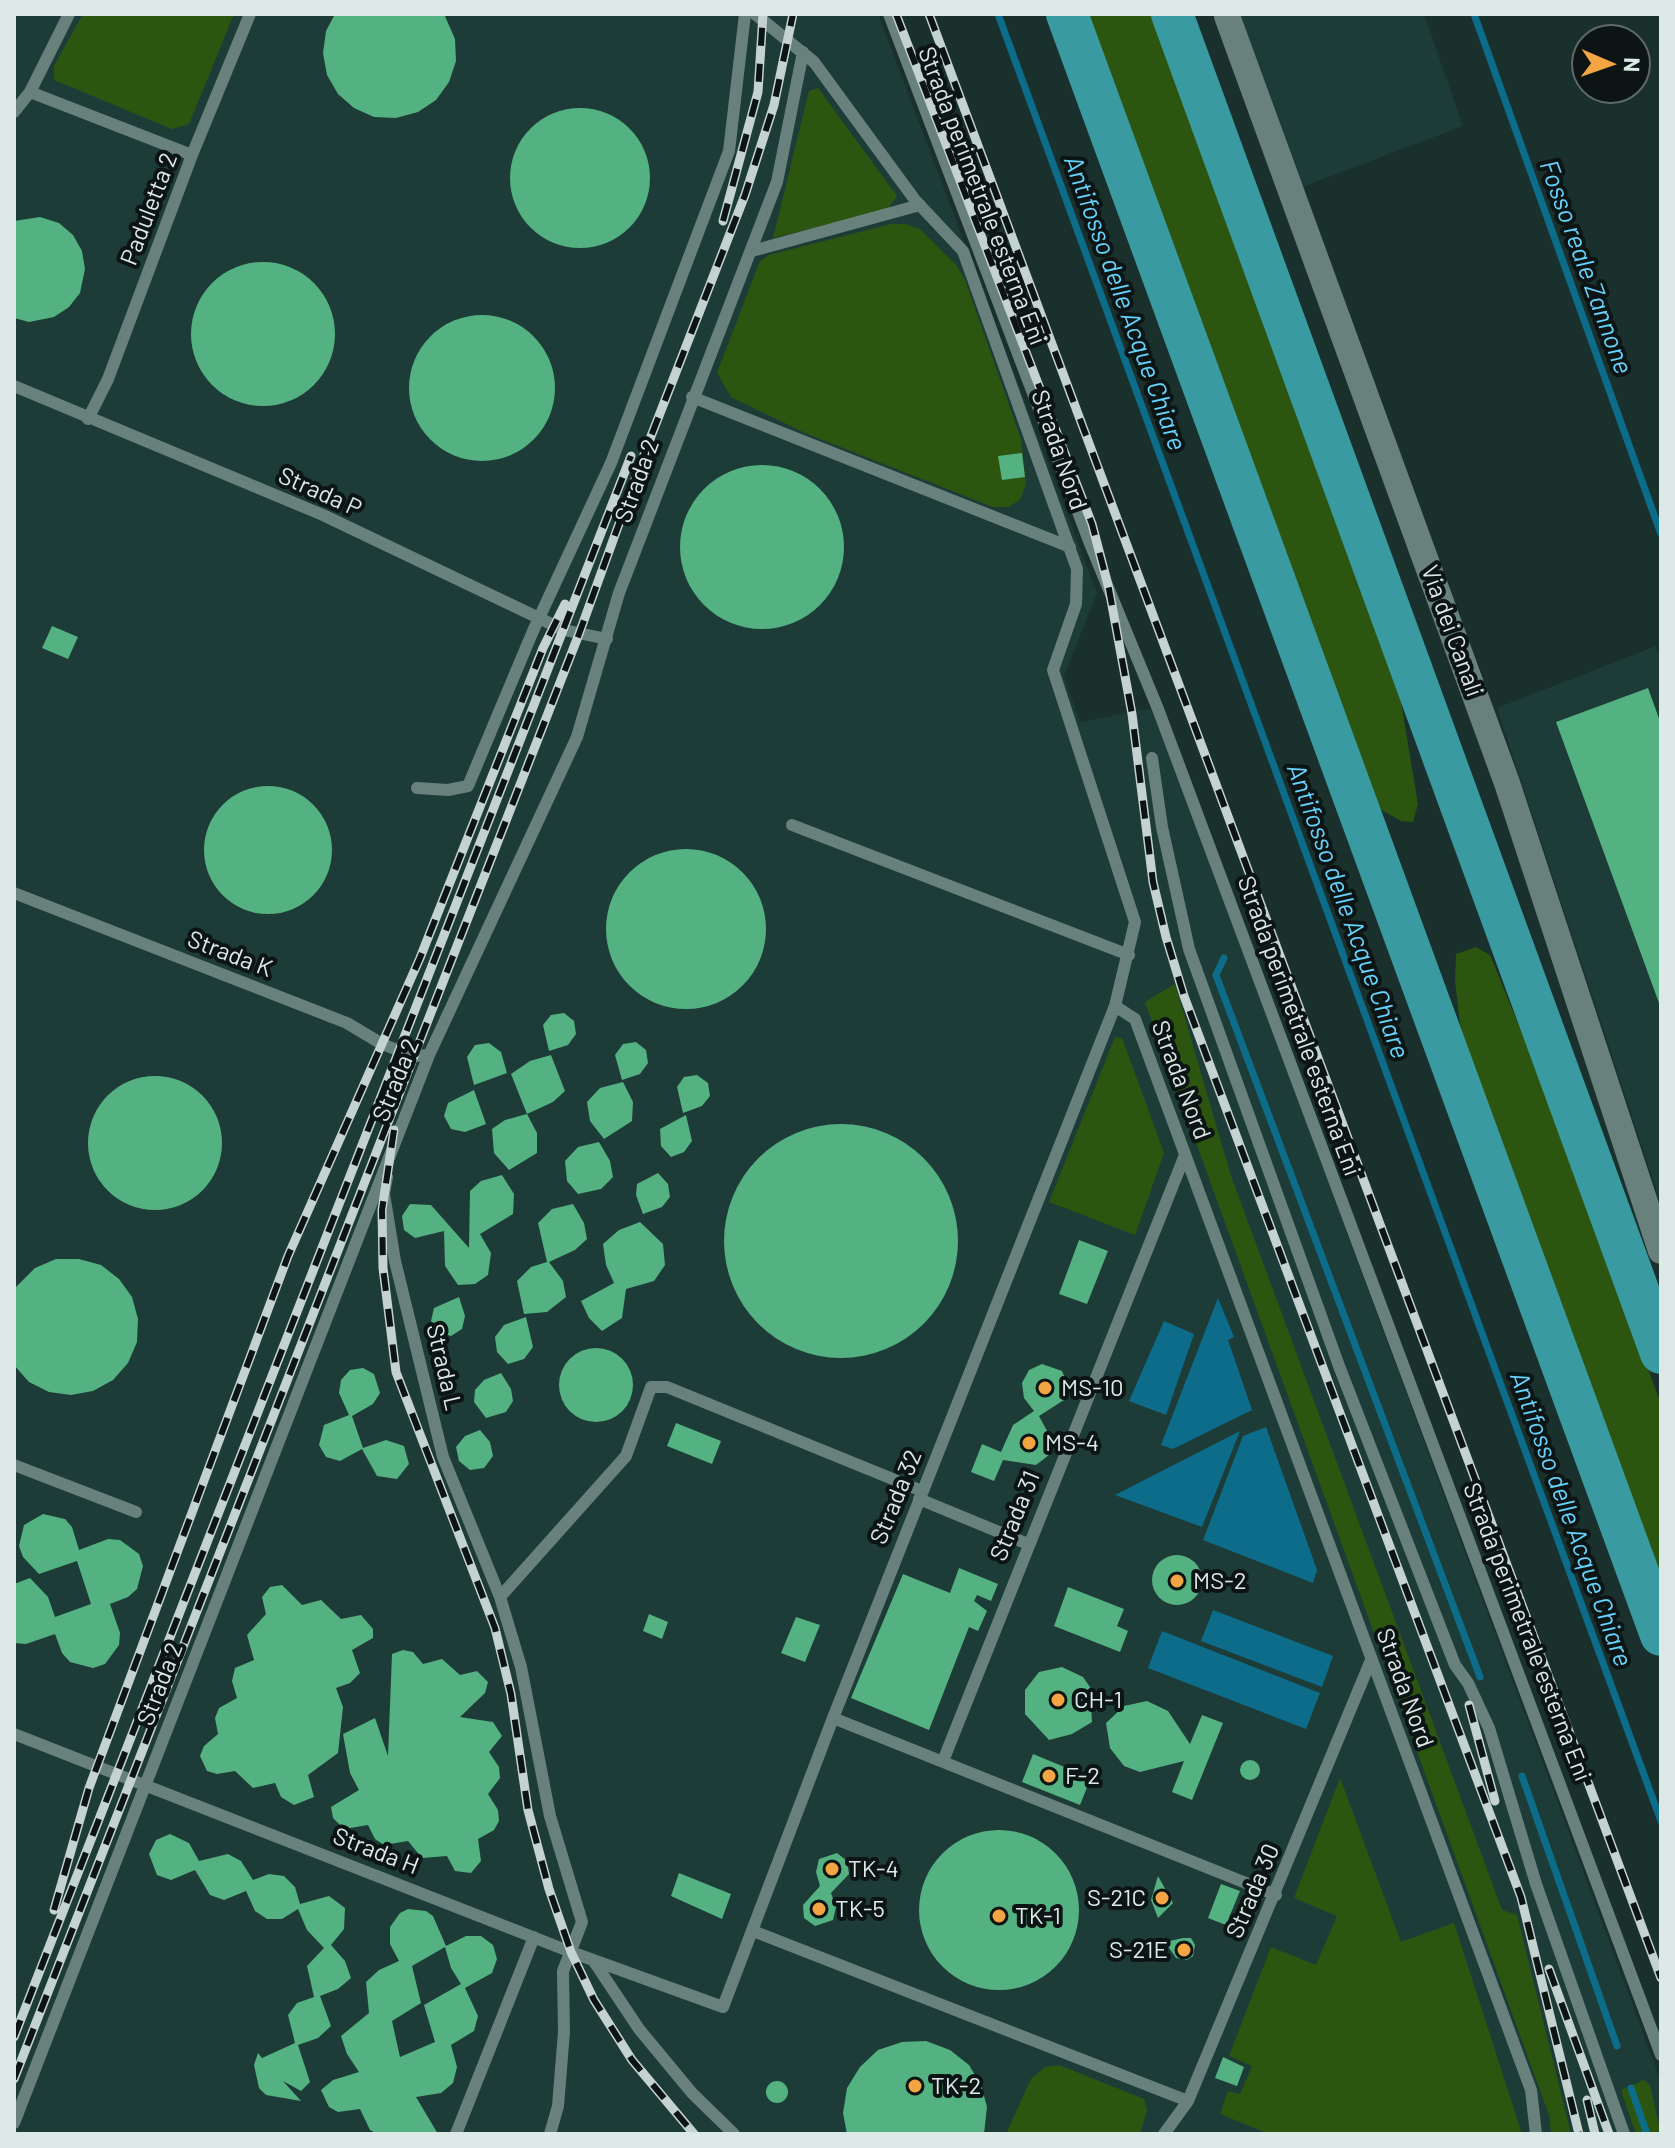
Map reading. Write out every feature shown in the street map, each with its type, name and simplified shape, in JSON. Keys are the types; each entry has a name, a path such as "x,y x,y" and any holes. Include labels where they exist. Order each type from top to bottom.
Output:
{"highway":[{"path":"1067,14 1661,1635"},
{"path":"1172,14 1661,1353"}],"street":[{"name":"Via dei Canali","path":"1227,16 1507,783 1661,1251"}],"lane":[{"path":"14,112 30,92 69,14"},
{"name":"Paduletta 2","path":"88,419 108,379 192,155 250,14"},
{"path":"417,788 448,790 468,786 538,619 611,463 729,151 745,14"},
{"name":"Strada Nord","path":"755,14 821,70 920,205 963,251 1077,569 1076,604 1053,670 1135,922 1115,1006 1135,1019 1531,2090 1536,2134"},
{"name":"Strada perimetrale esterna Eni","path":"889,14 1091,546 1158,709 1661,2055"},
{"name":"Strada 2","path":"14,2123 429,1055 571,750 619,593 777,182 803,52"},
{"path":"30,92 192,155"},
{"path":"752,251 920,205"},
{"name":"Strada P","path":"14,386 323,515 538,619 564,630 607,639"},
{"path":"692,397 1070,547"},
{"path":"1152,758 1162,827 1189,949 1339,1366 1455,1665 1468,1683 1489,1728 1536,1884 1624,2134"},
{"path":"792,825 1129,955"},
{"name":"Strada K","path":"14,893 347,1023 382,1044 413,1056 429,1055"},
{"name":"Strada 32","path":"723,2007 920,1495 1115,1006"},
{"name":"Strada L","path":"396,1139 384,1194 395,1261 443,1457 500,1597 521,1667 550,1816 582,1922 563,1971 564,2032 558,2106 550,2134"},
{"name":"Strada 31","path":"943,1761 1185,1155"},
{"path":"500,1597 626,1456 651,1387 667,1387 1028,1544"},
{"path":"14,1465 136,1512"},
{"name":"Strada 30","path":"1164,2134 1188,2101 1371,1660"},
{"path":"833,1718 1276,1895"},
{"name":"Strada H","path":"14,1734 571,1952 723,2007"},
{"path":"753,1931 1188,2101"},
{"path":"456,2134 534,1937"},
{"path":"593,1960 639,2029 692,2093 734,2134"}],"shaded area":[{"path":"14,14 878,14 1097,593 1064,676 1080,722 1153,708 1661,2082 1661,2134 14,2134"},
{"path":"1239,14 1424,14 1463,126 1302,187"},
{"path":"1656,646 1661,661 1661,1204 1497,708"}],"green space":[{"path":"83,14 234,14 189,124 172,129 54,80 54,66"},
{"path":"1087,14 1156,14 1401,702 1418,804 1413,822 1401,821 1376,807"},
{"path":"818,88 897,196 887,210 773,238 809,91"},
{"path":"891,224 920,229 956,265 965,280 1021,439 1026,484 1020,500 1008,507 993,507 805,433 731,397 717,373 760,261 769,255"},
{"path":"1476,947 1490,955 1544,1087 1661,1404 1661,1578 1462,1041 1455,981 1456,954"},
{"path":"1175,984 1231,1176 1502,1910 1517,1915 1571,2134 1551,2134 1549,2115 1145,1002"},
{"path":"1115,1037 1122,1038 1164,1153 1135,1235 1049,1202"},
{"path":"1340,1778 1401,1942 1454,1923 1522,2134 1269,2134 1220,2114 1228,2091 1240,2094 1252,2066 1229,2056 1271,1947 1316,1965 1337,1916 1294,1898"},
{"path":"1059,2065 1144,2099 1147,2110 1140,2134 1006,2134 1031,2079 1045,2067"},
{"path":"1644,2080 1650,2085 1661,2134 1636,2134 1621,2090"}],"water":[{"path":"1218,1298 1234,1337 1228,1340 1252,1410 1173,1449 1161,1445"},
{"path":"1164,1321 1194,1334 1166,1415 1129,1401"},
{"path":"1266,1427 1317,1570 1313,1583 1203,1540 1243,1436"},
{"path":"1240,1431 1202,1527 1115,1495"},
{"path":"1213,1610 1333,1656 1322,1687 1201,1641"},
{"path":"1162,1631 1320,1693 1306,1729 1148,1668"}],"building":[{"path":"335,14 444,14 455,39 456,61 449,82 436,100 418,112 396,118 374,117 354,108 338,94 327,75 323,53 326,31"},
{"path":"580,108 607,113 630,128 645,151 650,178 645,205 630,228 607,243 580,248 553,243 530,228 515,205 510,178 515,151 530,128 553,113"},
{"path":"40,217 59,223 73,235 82,251 85,269 80,293 69,307 54,317 29,322 14,318 14,221"},
{"path":"263,262 291,267 314,283 330,306 335,334 330,362 314,385 291,401 263,406 235,401 212,385 196,362 191,334 196,306 212,283 235,267"},
{"path":"482,315 510,321 534,336 549,360 555,388 549,416 534,440 510,455 482,461 454,455 430,440 415,416 409,388 415,360 430,336 454,321"},
{"path":"1022,453 1025,477 1002,480 998,456"},
{"path":"762,465 793,472 820,489 837,516 844,547 837,578 820,605 793,622 762,629 731,622 704,605 687,578 680,547 687,516 704,489 731,472"},
{"path":"52,626 78,637 68,659 42,648"},
{"path":"1648,688 1661,724 1659,1003 1556,722"},
{"path":"268,786 293,791 313,805 327,825 332,850 327,875 313,895 293,909 268,914 243,909 223,895 209,875 204,850 209,825 223,805 243,791"},
{"path":"686,849 716,855 742,873 760,899 766,929 760,959 742,985 716,1003 686,1009 656,1003 630,985 612,959 606,929 612,899 630,873 656,855"},
{"path":"564,1013 574,1021 576,1034 568,1045 549,1051 543,1025 551,1015"},
{"path":"636,1042 646,1050 648,1063 640,1074 622,1080 615,1055 623,1044"},
{"path":"489,1043 501,1052 507,1073 474,1085 467,1057 475,1045"},
{"path":"551,1055 565,1091 553,1102 527,1114 511,1074 530,1061"},
{"path":"697,1075 708,1083 710,1096 702,1106 683,1113 677,1087 684,1077"},
{"path":"155,1076 181,1081 202,1096 217,1117 222,1143 217,1169 202,1190 181,1205 155,1210 129,1205 108,1190 93,1169 88,1143 93,1117 108,1096 129,1081"},
{"path":"623,1082 633,1102 632,1121 604,1139 590,1121 587,1102 600,1088"},
{"path":"474,1090 486,1124 465,1132 451,1129 444,1116 448,1103"},
{"path":"527,1114 537,1133 537,1153 509,1170 494,1153 492,1129 505,1120"},
{"path":"686,1115 692,1141 684,1152 671,1157 661,1146 660,1129"},
{"path":"841,1124 864,1126 886,1133 924,1158 949,1196 956,1218 956,1264 949,1286 924,1324 886,1349 864,1356 841,1358 818,1356 796,1349 758,1324 733,1286 726,1264 724,1241 726,1218 733,1196 758,1158 796,1133 818,1126"},
{"path":"599,1142 610,1161 613,1177 601,1189 578,1194 567,1181 565,1161 578,1147"},
{"path":"658,1173 668,1184 670,1197 662,1207 643,1214 636,1195 637,1184"},
{"path":"502,1175 514,1194 513,1214 480,1234 491,1253 488,1275 475,1284 458,1285 445,1266 444,1231 415,1238 404,1230 402,1216 410,1204 431,1205 469,1248 470,1191 481,1181"},
{"path":"573,1204 584,1223 587,1239 575,1250 549,1262 563,1281 566,1297 547,1312 524,1314 517,1281 531,1267 547,1262 538,1223 552,1209"},
{"path":"640,1222 663,1244 665,1265 654,1281 626,1289 622,1318 602,1331 589,1318 581,1301 614,1283 606,1265 603,1244 619,1230"},
{"path":"1079,1240 1108,1251 1087,1304 1059,1294"},
{"path":"56,1259 79,1259 101,1265 119,1279 132,1297 138,1319 137,1342 128,1363 113,1380 93,1391 71,1395 49,1392 29,1382 14,1365 14,1289 35,1268"},
{"path":"459,1297 465,1316 462,1329 451,1336 438,1332 431,1321 434,1308"},
{"path":"526,1317 533,1347 524,1359 508,1364 497,1352 495,1337 504,1325"},
{"path":"589,1348 603,1348 617,1354 627,1364 633,1385 631,1399 617,1416 603,1422 589,1422 575,1416 565,1406 559,1392 559,1378 565,1364 575,1354"},
{"path":"1042,1364 1062,1371 1068,1385 1064,1400 1039,1416 1052,1440 1049,1455 1036,1465 1003,1460 994,1481 971,1472 982,1444 1001,1452 1013,1425 1034,1411 1024,1398 1022,1383 1029,1370"},
{"path":"363,1368 374,1374 380,1393 373,1404 352,1416 363,1448 386,1440 404,1446 409,1464 397,1479 377,1476 362,1449 340,1461 326,1457 319,1445 324,1425 349,1415 339,1393 341,1380 350,1370"},
{"path":"501,1373 511,1389 513,1401 506,1412 486,1418 474,1402 475,1390 484,1380"},
{"path":"676,1423 721,1441 712,1464 667,1446"},
{"path":"480,1430 490,1442 493,1456 484,1468 470,1470 459,1461 456,1447 465,1436"},
{"path":"43,1514 65,1519 72,1527 79,1550 108,1539 120,1540 139,1554 143,1566 137,1589 128,1597 110,1604 120,1633 119,1645 105,1664 93,1668 70,1662 62,1653 55,1634 26,1644 14,1643 14,1584 30,1578 48,1597 55,1617 91,1604 77,1561 39,1574 23,1557 19,1546 24,1525"},
{"name":"MS-2","path":"1177,1555 1195,1562 1202,1580 1195,1598 1177,1605 1159,1598 1152,1580 1159,1562"},
{"path":"959,1568 998,1584 991,1601 977,1595 974,1601 987,1611 978,1631 969,1627 929,1730 851,1698 903,1574 950,1593"},
{"path":"282,1585 302,1605 321,1600 341,1619 361,1615 373,1629 373,1638 352,1650 360,1673 350,1683 336,1688 343,1707 338,1753 308,1775 314,1797 294,1805 281,1797 275,1783 253,1788 235,1771 217,1774 207,1771 200,1756 204,1746 218,1734 215,1718 219,1708 237,1698 232,1681 235,1668 254,1660 247,1635 266,1614 262,1597 270,1587"},
{"path":"1068,1587 1124,1609 1117,1626 1128,1631 1120,1652 1054,1626"},
{"path":"649,1614 668,1622 662,1639 643,1631"},
{"path":"796,1617 820,1625 805,1662 781,1653"},
{"path":"403,1650 413,1652 423,1664 442,1659 460,1675 477,1671 488,1682 485,1693 460,1717 493,1722 502,1736 489,1752 499,1767 500,1778 488,1794 498,1810 499,1821 494,1830 478,1839 481,1861 471,1873 455,1871 447,1856 422,1858 408,1841 384,1845 375,1839 368,1825 344,1829 333,1818 331,1807 359,1790 350,1773 343,1734 375,1718 388,1756 392,1654"},
{"name":"CH-1","path":"1062,1667 1083,1677 1090,1687 1092,1722 1072,1734 1049,1740 1025,1714 1025,1690 1039,1672"},
{"path":"1147,1701 1168,1711 1190,1744 1202,1715 1223,1723 1192,1800 1172,1792 1184,1761 1140,1772 1124,1766 1110,1748 1106,1723 1124,1706"},
{"path":"1033,1754 1101,1782 1088,1785 1080,1805 1022,1782"},
{"path":"1246,1760 1254,1760 1260,1770 1254,1780 1246,1780 1240,1774 1240,1766"},
{"name":"TK-1","path":"999,1830 1030,1836 1056,1853 1073,1879 1079,1910 1073,1941 1056,1967 1030,1984 999,1990 968,1984 942,1967 925,1941 919,1910 925,1879 942,1853 968,1836"},
{"path":"170,1834 189,1843 199,1861 228,1854 241,1861 253,1880 269,1874 284,1876 295,1887 300,1904 329,1896 345,1908 344,1929 331,1945 345,1961 351,1978 338,1989 320,1996 331,2026 318,2038 298,2045 310,2082 301,2091 283,2081 301,2101 266,2095 259,2088 254,2065 258,2053 262,2058 295,2043 288,2015 297,2003 314,1997 307,1966 324,1948 307,1930 298,1909 282,1919 267,1919 255,1911 246,1891 224,1900 210,1895 195,1870 171,1880 157,1875 149,1854 156,1840"},
{"path":"837,1853 847,1861 849,1874 831,1893 836,1907 833,1920 815,1926 804,1918 803,1905 820,1886 816,1872 819,1859"},
{"path":"679,1873 731,1894 722,1919 671,1896"},
{"name":"S-21C","path":"1158,1876 1173,1903 1158,1918 1151,1900"},
{"path":"1221,1884 1240,1891 1226,1925 1208,1918"},
{"path":"408,1909 426,1911 433,1916 446,1946 466,1936 481,1936 493,1945 497,1959 492,1973 465,1988 478,2016 474,2031 451,2045 457,2067 453,2083 441,2093 416,2097 438,2134 378,2134 370,2130 360,2109 338,2112 329,2107 321,2090 333,2080 359,2072 347,2054 341,2036 369,2013 366,1982 379,1970 399,1961 390,1944 390,1927 400,1913","holes":["445,1947 451,1968 461,1984 424,2005 435,2042 400,2057 392,2021 421,2003 412,1966"]},
{"name":"S-21E","path":"1191,1938 1195,1945 1193,1956 1187,1960 1176,1958 1165,1942"},
{"name":"TK-2","path":"926,2041 950,2050 969,2065 981,2085 987,2107 984,2134 847,2134 843,2113 847,2088 860,2067 878,2050 902,2042"},
{"path":"1223,2057 1244,2067 1237,2086 1215,2078"},
{"path":"777,2081 785,2084 788,2092 785,2100 777,2103 769,2100 766,2092 769,2084"}],"waterway":[{"name":"Antifosso delle Acque Chiare","path":"998,14 1661,1821"},
{"name":"Fosso reale Zannone","path":"1474,14 1661,534"},
{"path":"1224,958 1216,975 1480,1677"},
{"path":"1522,1776 1617,2046"},
{"path":"1631,2088 1647,2134"}],"railway":[{"path":"723,221 758,92 763,14"},
{"path":"14,2079 579,634 648,444 745,195 774,105 793,14"},
{"path":"896,14 1092,524 1109,589 1132,714 1153,882 1166,937 1184,996 1521,1897 1579,2134"},
{"path":"929,14 1661,1978"},
{"path":"14,2037 631,456"},
{"path":"54,1910 89,1788 288,1256 420,958 543,648 565,604"},
{"path":"394,1130 382,1210 383,1268 396,1372 495,1628 511,1694 528,1810 549,1889 571,1952 594,2000 632,2060 694,2134"},
{"path":"1469,1705 1495,1801"},
{"path":"1549,1969 1609,2134"},
{"path":"1587,2100 1595,2134"}],"place":[{"name":"MS-10","path":"1045,1388"},
{"name":"MS-4","path":"1029,1443"},
{"name":"MS-2","path":"1177,1581"},
{"name":"CH-1","path":"1058,1700"},
{"name":"F-2","path":"1049,1776"},
{"name":"TK-4","path":"832,1869"},
{"name":"S-21C","path":"1162,1898"},
{"name":"TK-5","path":"819,1909"},
{"name":"TK-1","path":"999,1916"},
{"name":"S-21E","path":"1184,1950"},
{"name":"TK-2","path":"915,2086"}]}
